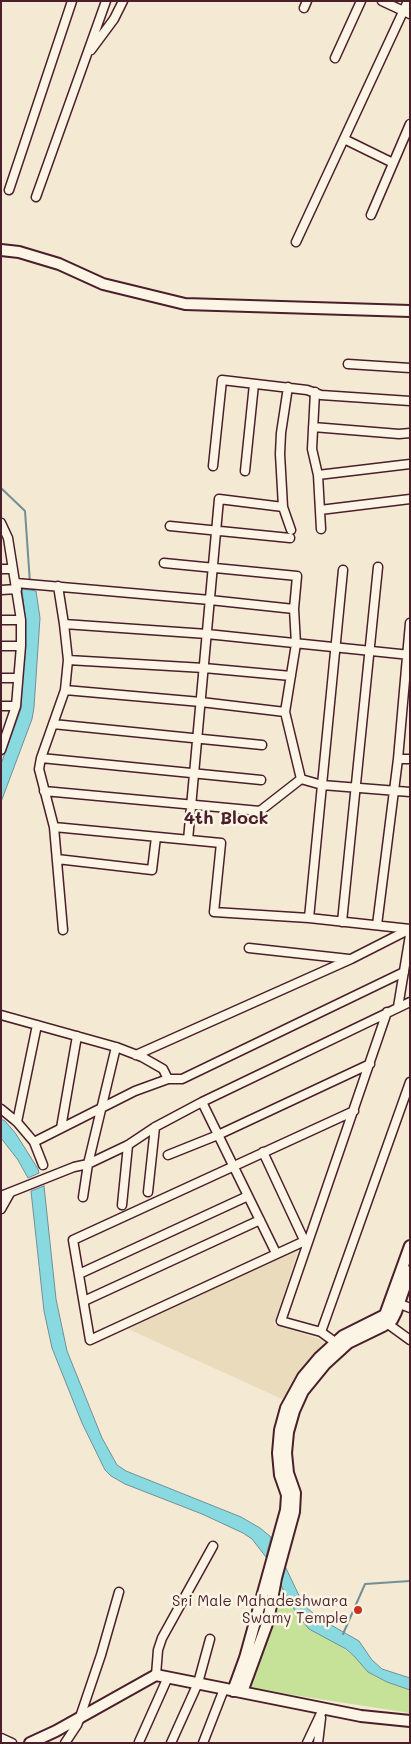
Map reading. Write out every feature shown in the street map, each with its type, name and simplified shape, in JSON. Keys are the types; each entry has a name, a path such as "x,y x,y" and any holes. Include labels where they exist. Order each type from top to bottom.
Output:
{"street":[{"path":"9,190 72,1"},
{"path":"36,197 106,1"},
{"path":"85,58 114,19 123,1"},
{"path":"335,58 361,1"},
{"path":"382,1 406,12"},
{"path":"296,242 406,12 408,1"},
{"path":"371,215 410,124"},
{"path":"344,139 393,163"},
{"path":"1,250 19,252 59,264 103,284 185,304 410,310"},
{"path":"348,364 410,368"},
{"path":"213,466 220,381 226,380 288,387 315,392 321,395 410,400"},
{"path":"246,471 254,384"},
{"path":"170,526 216,531 291,534 282,507 281,433 288,387"},
{"path":"315,392 312,449 318,475 321,529"},
{"path":"313,427 399,434 410,432"},
{"path":"318,475 410,464"},
{"path":"320,510 410,498"},
{"path":"188,840 219,499 282,507"},
{"path":"1,522 13,568 21,620 21,646 16,706 1,750"},
{"path":"164,562 297,576 294,609 296,644 285,712 301,779"},
{"path":"342,922 371,652 378,567"},
{"path":"1,569 13,568"},
{"path":"309,918 343,570"},
{"path":"1,590 16,586 46,585 294,609"},
{"path":"58,586 68,660 65,690 41,758 39,769 54,827 63,930"},
{"path":"1,620 21,620"},
{"path":"378,925 401,724 407,688 410,623"},
{"path":"64,624 207,634 408,655"},
{"path":"1,646 21,646"},
{"path":"68,660 204,668 291,676"},
{"path":"1,678 17,678"},
{"path":"65,690 201,702 285,712"},
{"path":"1,706 16,706"},
{"path":"53,724 262,745"},
{"path":"401,724 410,725"},
{"path":"41,758 261,780"},
{"path":"398,758 410,759"},
{"path":"301,779 322,784 410,792"},
{"path":"44,791 260,811 301,779"},
{"path":"54,827 221,843 214,912 309,918 410,929"},
{"path":"57,860 152,870 156,837"},
{"path":"136,1055 351,959 410,929"},
{"path":"398,1008 410,935"},
{"path":"249,948 351,959"},
{"path":"34,1142 135,1091 168,1079 182,1078 404,972"},
{"path":"1,1196 74,1167 88,1164 128,1145 155,1127 202,1102 410,1002"},
{"path":"335,1342 321,1332 281,1320 306,1240 354,1111 388,1012"},
{"path":"1,1015 116,1047 163,1068 168,1079"},
{"path":"17,1122 37,1025"},
{"path":"61,1128 77,1036"},
{"path":"83,1197 88,1164 116,1047"},
{"path":"168,1155 218,1135 370,1064"},
{"path":"321,1332 410,1082"},
{"path":"202,1102 276,1253"},
{"path":"1,1109 17,1122 34,1142 42,1165"},
{"path":"306,1240 90,1340 73,1240 354,1111"},
{"path":"148,1192 155,1127"},
{"path":"122,1205 128,1145"},
{"path":"263,1152 306,1240"},
{"path":"1,1209 10,1193"},
{"path":"79,1274 248,1196"},
{"path":"84,1301 260,1220"},
{"path":"282,1539 294,1512 295,1493 286,1464 291,1422 298,1401 317,1373 348,1343 388,1324 394,1316 395,1302 410,1246"},
{"path":"203,1743 233,1691 273,1574 282,1539 287,1495 278,1465 278,1442 283,1419 291,1398 303,1377 319,1358 343,1336 384,1316 395,1302 410,1271"},
{"path":"395,1302 410,1308"},
{"path":"388,1324 410,1340"},
{"path":"156,1675 158,1650 162,1638 213,1546"},
{"path":"65,1743 80,1717 101,1655 119,1592"},
{"path":"171,1743 198,1683 210,1639"},
{"path":"30,1743 56,1731 156,1675 361,1716 410,1721"},
{"path":"139,1742 168,1677"},
{"path":"307,1743 323,1709"},
{"path":"318,1743 323,1709"},
{"path":"1,1738 12,1743"}],"shaded area":[{"path":"299,1248 274,1324 325,1341 282,1399 128,1329"}],"green space":[{"path":"278,1580 298,1616 354,1656 368,1672 387,1682 410,1690 410,1713 248,1688"}],"water":[{"path":"22,589 36,591 40,618 34,707 32,719 1,802 1,764 21,709 25,616"},
{"path":"1,1119 16,1134 39,1173 28,1178 18,1160 1,1138"},
{"path":"44,1186 56,1299 67,1351 102,1438 117,1465 126,1471 241,1517 260,1528 271,1537 266,1557 252,1539 243,1533 202,1514 125,1484 105,1470 82,1423 52,1348 44,1311 31,1191"},
{"path":"284,1564 303,1604 317,1617 359,1641 372,1660 382,1669 410,1678 410,1690 387,1682 368,1672 346,1649 309,1629 298,1616 278,1580"}],"waterway":[{"path":"1,488 25,511 30,583"},
{"path":"343,1634 365,1584 410,1581"}],"place":[{"name":"Sri Male Mahadeshwara Swamy Temple","path":"358,1610"}],"district":[{"name":"4th Block","path":"226,818"}]}
